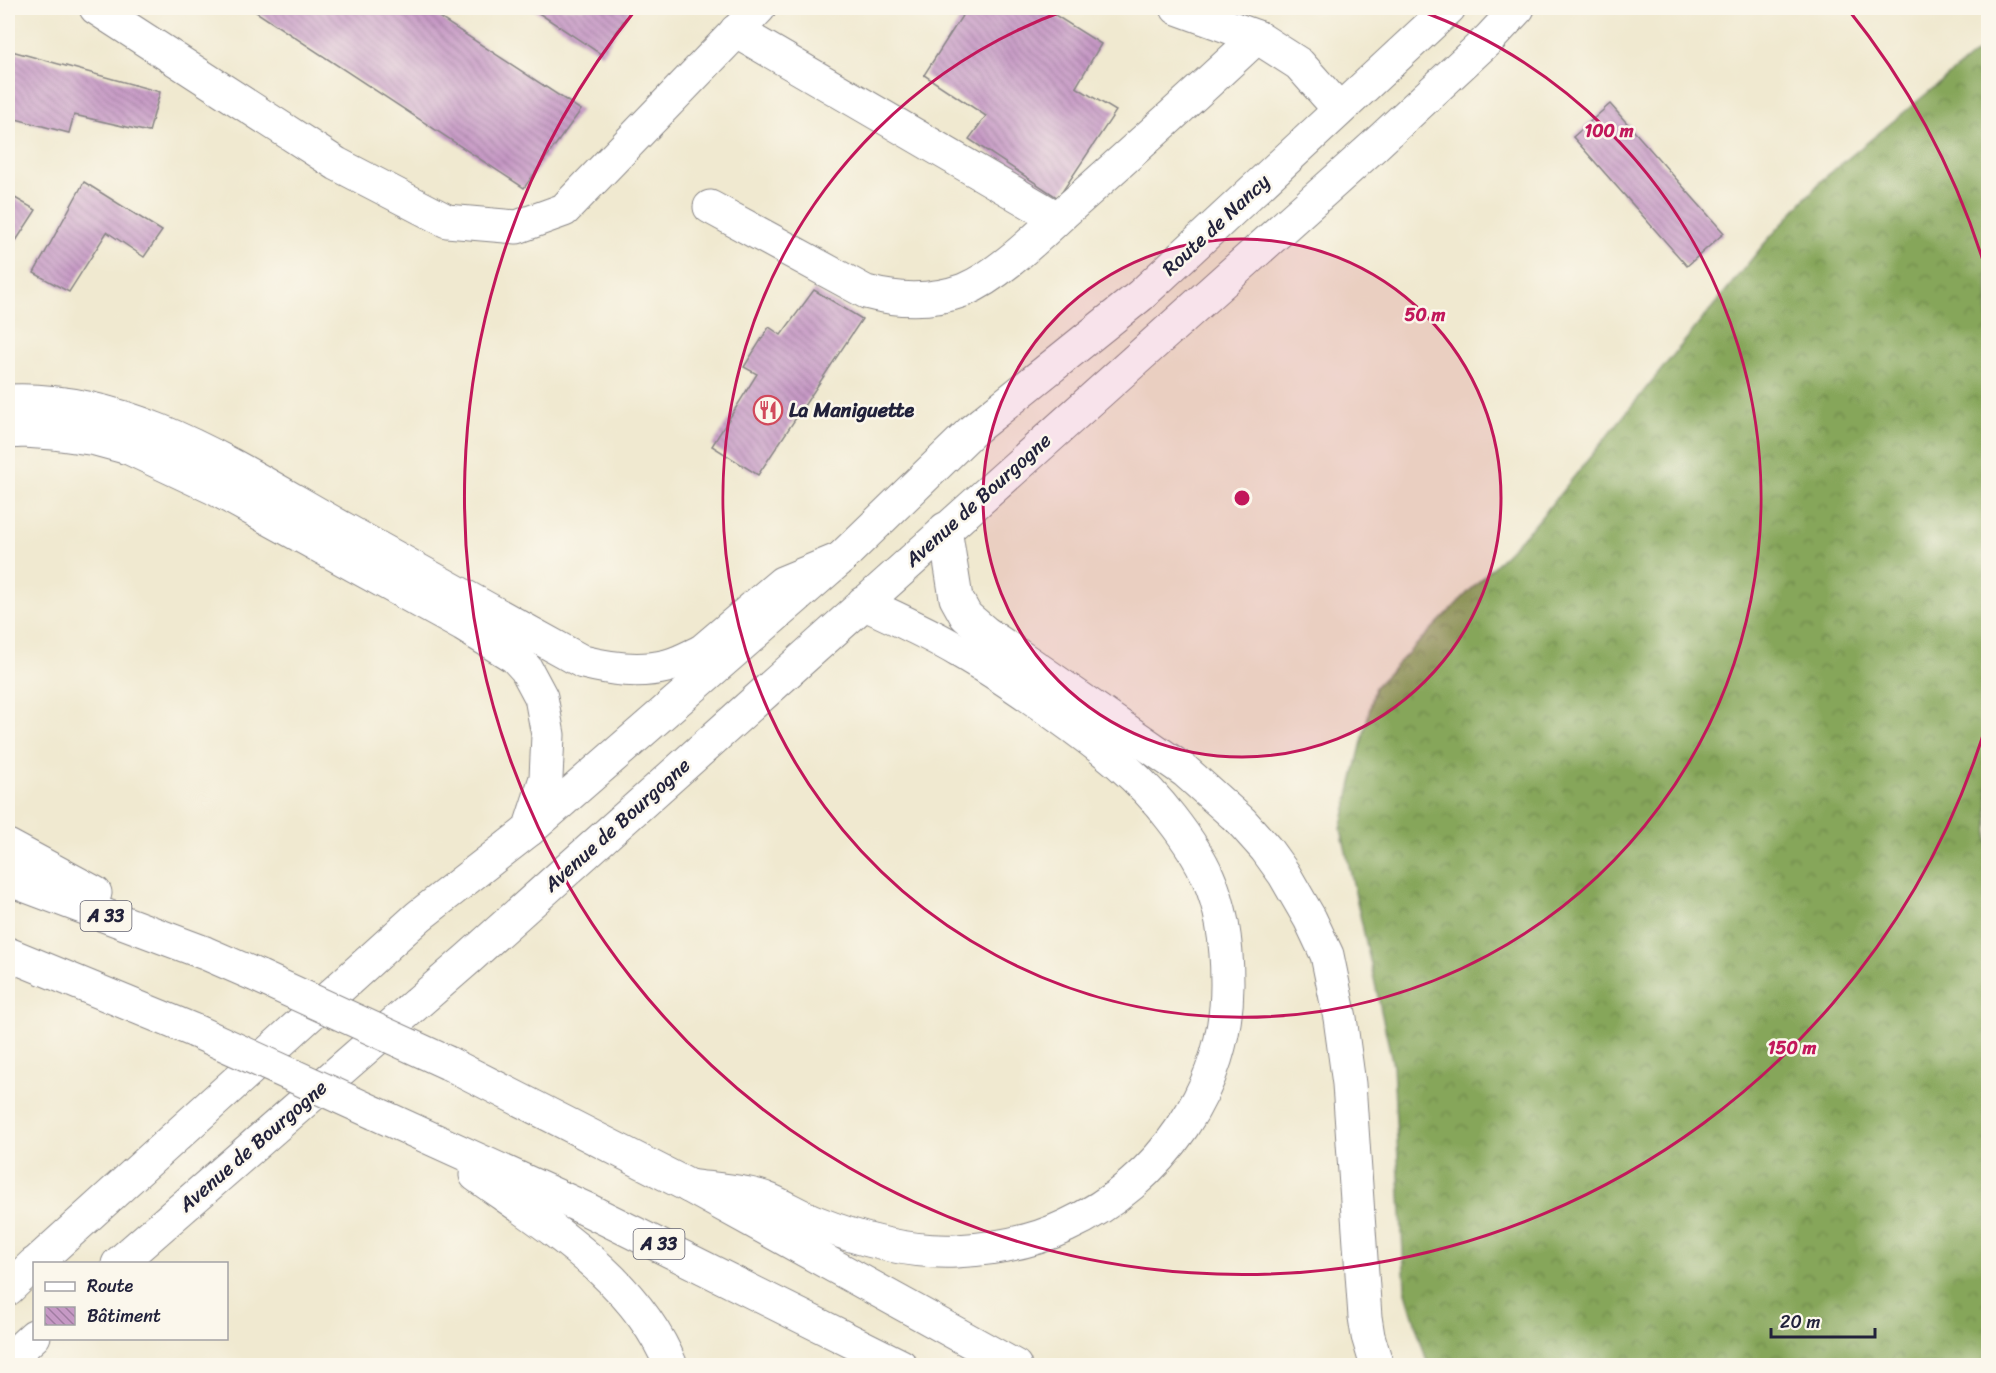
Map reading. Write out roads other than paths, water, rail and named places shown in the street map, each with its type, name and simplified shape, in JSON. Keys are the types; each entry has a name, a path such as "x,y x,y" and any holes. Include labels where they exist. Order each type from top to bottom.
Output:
{"main road":[{"path":"96,8 337,164 447,221 517,227 564,210 746,15 1057,218"},
{"path":"1177,8 1257,37 1299,64 1339,109"},
{"path":"1245,8 1257,37"},
{"name":"Route de Nancy","path":"840,559 973,430 1142,295 1449,8"},
{"name":"Avenue de Bourgogne","path":"119,1262 469,958 1110,380 1373,147 1490,38 1518,8"},
{"path":"710,207 866,292 890,299 913,300 963,290 988,277 1057,218 1257,37"},
{"path":"8,401 36,401 87,408 136,422 184,440 583,662 603,667 624,670 645,669 669,666 687,658 702,651 782,583 840,559"},
{"path":"8,432 53,433 96,439 129,448 214,488 464,625 515,657 526,669 541,698 548,735 546,778 529,830"},
{"path":"945,529 956,598 966,616 986,633 1185,771 1240,821 1266,849 1284,874 1310,919 1327,955 1340,1018 1349,1084 1365,1317 1377,1365"},
{"path":"37,1262 419,916 529,830 840,559"},
{"path":"689,1186 761,1197 812,1221 877,1243 930,1251 958,1251 1023,1241 1064,1227 1095,1211 1142,1175 1164,1153 1182,1129 1210,1078 1220,1048 1227,990 1224,931 1208,875 1171,819 1144,786 1120,763 1038,702 957,650 863,603"},
{"path":"8,846 205,953"},
{"name":"A 33","path":"8,879 205,953 448,1063 689,1186 1015,1365"},
{"name":"A 33","path":"8,954 195,1031 586,1209 901,1365"},
{"path":"413,1130 540,1221 604,1273 643,1315 671,1365"},
{"path":"8,1289 33,1266"},
{"path":"8,1360 33,1337"}],"place":[{"name":"La Maniguette","path":"768,410"}]}
